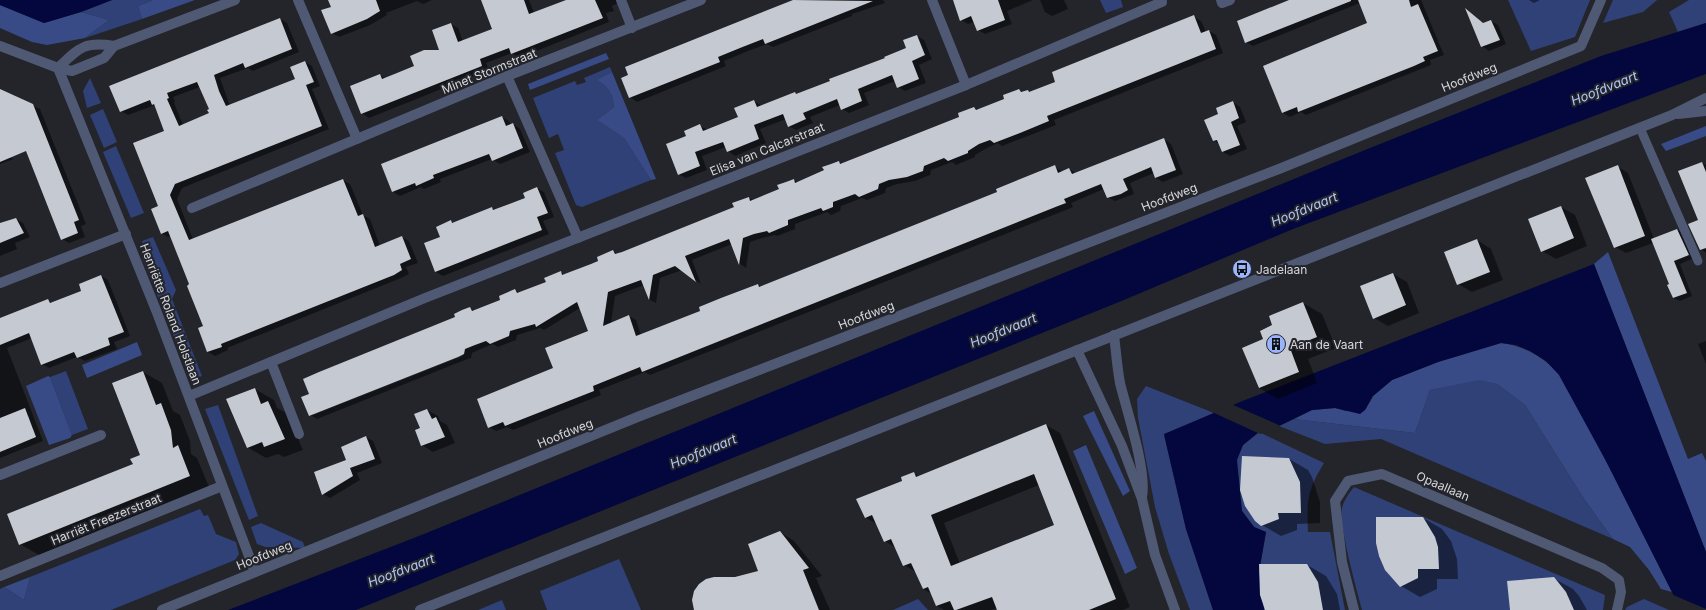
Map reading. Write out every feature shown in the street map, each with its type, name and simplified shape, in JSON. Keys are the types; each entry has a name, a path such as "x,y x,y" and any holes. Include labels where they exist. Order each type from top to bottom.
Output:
{"street":[{"path":"0,46 58,68 72,71 104,58 114,46 235,0"},
{"path":"298,0 357,139"},
{"path":"621,0 632,28 701,0"},
{"path":"932,0 966,85"},
{"path":"1221,0 1222,3 1230,0"},
{"name":"Hoofdweg","path":"162,610 640,416 1279,169 1581,46 1600,0"},
{"name":"Elisa van Calcarstraat","path":"189,396 426,298 966,85 1162,2"},
{"name":"Minet Stormstraat","path":"192,208 507,76 632,28"},
{"path":"58,68 79,48 97,43 114,46"},
{"name":"Henriëtte Roland Holstlaan","path":"58,68 126,234 255,572"},
{"path":"507,76 578,238"},
{"path":"420,610 1114,334 1640,128 1672,115 1706,98"},
{"path":"1672,115 1706,111"},
{"path":"0,283 126,234"},
{"path":"1114,334 1120,381 1144,486 1142,499"},
{"path":"1077,350 1122,446 1142,499 1155,555 1175,610"},
{"path":"271,362 299,434"},
{"path":"0,474 101,435"},
{"name":"Opaallaan","path":"1354,610 1342,562 1335,501 1348,481 1382,474 1602,568 1619,580 1621,592 1617,610"},
{"name":"Harriët Freezerstraat","path":"0,576 222,486"}],"lane":[{"path":"1640,128 1698,261"}],"shaded area":[{"path":"112,0 153,0 138,6 142,19 85,38 109,20 81,12"},
{"path":"153,0 195,0 142,19 138,6"},
{"path":"1100,0 1121,0 1123,7 1106,13"},
{"path":"1508,0 1590,0 1575,37 1531,51"},
{"path":"1613,0 1657,0 1643,12 1603,23"},
{"path":"1689,0 1706,0 1706,23 1678,32 1669,12"},
{"path":"0,5 44,23 81,12 109,20 85,38 47,45 32,42 0,28"},
{"path":"606,53 609,59 530,90 528,84"},
{"path":"610,67 612,72 596,80 609,90 614,107 597,120 624,138 651,180 582,207 576,205 555,153 564,150 558,134 549,138 533,98 575,81 577,85 586,82 584,78"},
{"path":"612,72 656,179 651,180 624,138 597,120 614,107 611,94 607,87 596,80"},
{"path":"90,78 101,103 87,108 83,91"},
{"path":"103,109 117,142 104,148 90,115"},
{"path":"1706,126 1706,136 1666,151 1661,144"},
{"path":"116,146 144,213 131,218 103,152"},
{"path":"153,237 176,290 172,299 202,376 191,380 142,257 145,253 142,241"},
{"path":"1608,252 1688,459 1702,453 1706,461 1706,552 1594,264"},
{"path":"137,342 142,355 87,378 82,365"},
{"path":"1501,343 1525,349 1540,357 1563,379 1672,592 1661,589 1649,570 1630,547 1613,539 1584,499 1525,405 1497,384 1480,380 1430,390 1415,433 1294,419 1312,410 1335,408 1346,411 1365,410 1373,396 1392,380 1438,362"},
{"path":"66,371 88,429 72,435 50,377"},
{"path":"48,376 50,377 72,435 70,438 49,445 26,386"},
{"path":"1481,379 1497,384 1525,405 1584,499 1613,539 1381,439 1325,444 1279,426 1294,419 1415,433 1430,390"},
{"path":"1146,386 1214,413 1164,435 1186,529 1213,610 1190,610 1169,554 1155,507 1138,418 1137,399"},
{"path":"218,405 258,516 249,520 205,409"},
{"path":"1094,411 1130,491 1123,496 1083,416"},
{"path":"1259,432 1324,463 1314,481 1309,496 1308,532 1330,532 1345,610 1264,610 1259,572 1266,532 1254,527 1242,511 1236,460 1243,445"},
{"path":"1086,445 1137,568 1125,574 1073,451"},
{"path":"1354,487 1605,595 1603,610 1362,610 1349,558 1342,516 1344,502"},
{"path":"200,509 204,516 208,515 216,534 236,542 239,554 235,560 111,610 0,610 0,589 4,587 24,600 30,577"},
{"path":"261,523 303,542 305,548 265,547 257,544 251,527"},
{"path":"619,559 641,610 547,610 540,591"},
{"path":"30,577 24,600 4,587"},
{"path":"918,599 928,610 893,610"},
{"path":"1644,599 1669,610 1625,610 1627,607"},
{"path":"502,600 506,610 478,610"}],"water":[{"path":"0,0 112,0 81,12 44,23 0,5"},
{"name":"Hoofdvaart","path":"1706,23 1706,74 1293,229 1119,302 356,610 228,610 424,534 1365,150 1601,56"},
{"path":"1594,264 1706,552 1706,610 1681,610 1606,461 1559,375 1546,361 1530,351 1516,345 1501,343 1438,362 1392,380 1373,396 1365,410 1360,414 1335,408 1312,410 1279,426 1259,432 1243,445 1237,460 1242,511 1254,527 1266,532 1259,572 1264,610 1213,610 1186,529 1164,434 1240,402"}],"pier":[{"path":"1231,404 1281,426 1260,434 1212,412"},
{"path":"1671,594 1706,609 1706,610 1679,610"}],"building":[{"path":"328,0 376,0 380,11 367,19 331,34 321,10 331,7"},
{"path":"481,0 524,0 529,14 566,0 595,0 603,18 511,54 509,48 480,59 482,66 361,114 350,86 380,74 382,79 414,66 410,56 424,50 439,50 432,30 451,23 458,42 492,29"},
{"path":"793,0 873,1 765,44 763,39 740,48 718,57 720,62 629,98 621,78 628,75 625,67"},
{"path":"953,0 998,0 1005,20 977,31 971,16 960,21"},
{"path":"1289,0 1351,1 1245,43 1237,21"},
{"path":"1358,0 1409,0 1411,7 1418,4 1438,51 1423,57 1425,61 1414,66 1298,112 1297,107 1282,113 1263,66 1367,23"},
{"path":"1465,8 1483,23 1491,20 1500,40 1481,47"},
{"path":"1194,15 1201,33 1209,30 1216,49 1047,116 1049,121 1020,133 994,143 990,140 979,144 968,151 968,153 948,161 944,158 924,166 923,171 907,177 889,180 879,184 878,189 859,197 855,194 833,202 833,207 823,211 821,208 788,220 788,225 769,233 767,231 743,238 739,265 729,239 685,256 696,282 675,266 653,275 649,300 641,280 608,292 603,326 629,315 636,336 700,311 699,307 721,298 758,284 759,287 997,192 996,189 1055,165 1058,173 1069,168 1072,174 1164,138 1176,170 1155,178 1151,167 1123,179 1128,190 1121,194 1107,198 1101,184 1064,199 1066,203 642,372 640,367 593,386 594,391 505,426 503,422 488,428 477,399 553,368 545,348 588,331 577,302 536,327 535,324 510,331 509,336 490,344 486,341 465,349 464,354 458,357 309,416 301,397 309,394 303,379 455,317 454,314 462,310 470,307 472,311 500,300 499,296 515,289 517,293 546,282 544,278 561,271 562,275 591,264 598,261 597,257 613,250 615,254 622,252 734,207 732,203 749,197 750,201 779,189 777,185 794,179 795,183 824,170 822,167 839,161 840,164 959,117 958,113 974,107 976,110 1004,99 1003,95 1019,89 1021,92 1028,90 1029,92 1055,82 1052,72"},
{"path":"280,18 292,49 245,68 243,63 214,75 219,91 226,106 295,79 290,67 305,61 314,82 306,85 322,126 175,184 170,195 189,240 343,179 358,216 363,214 375,247 402,236 411,259 400,264 402,270 394,275 221,344 222,347 207,352 198,328 203,326 187,286 189,284 168,231 161,234 151,209 158,206 133,143 164,131 154,104 152,105 150,100 120,112 109,86","holes":["197,82 209,109 207,110 209,113 179,126 167,99 169,98 167,93"]},
{"path":"917,35 925,55 912,61 919,79 897,88 892,75 858,89 862,101 841,110 837,99 803,113 806,119 788,127 783,114 754,125 759,139 727,152 723,142 695,152 700,166 678,175 666,144 686,136 684,131 700,124 703,131 738,117 734,108 754,100 757,107 795,92 796,94 830,81 829,79 885,58 884,57 906,48 903,40"},
{"path":"0,89 33,104 79,220 74,222 78,233 61,240 26,151 0,162"},
{"path":"1233,101 1239,118 1231,122 1240,145 1222,152 1217,140 1213,141 1204,120 1218,114 1216,108"},
{"path":"502,116 506,126 513,123 523,148 492,161 489,154 433,175 434,178 416,186 415,183 392,192 381,164"},
{"path":"1702,162 1706,172 1706,248 1700,250 1688,224 1698,220 1678,171"},
{"path":"1618,165 1645,236 1614,248 1585,178"},
{"path":"537,187 548,213 537,217 542,230 435,272 424,243 440,237 436,227 451,220 452,223 492,207 493,210 525,198 523,193"},
{"path":"1561,206 1574,238 1541,252 1528,219"},
{"path":"16,218 24,233 0,243 0,223"},
{"path":"1677,229 1689,255 1674,261 1687,293 1673,298 1651,239"},
{"path":"1477,239 1490,272 1457,285 1444,252"},
{"path":"1393,273 1406,305 1373,319 1360,286"},
{"path":"101,275 124,332 108,338 110,345 77,358 74,352 41,365 29,333 0,345 0,318 48,299 50,303 81,291 79,284"},
{"name":"Aan de Vaart","path":"1303,302 1317,337 1290,348 1299,372 1259,388 1242,348 1263,339 1260,331 1272,325 1269,316"},
{"path":"143,371 156,405 161,403 171,430 173,448 178,445 190,476 19,545 7,514 133,464 130,459 140,455 112,383"},
{"path":"255,388 261,404 268,401 285,439 264,447 262,442 247,448 226,399"},
{"path":"25,408 36,437 0,452 0,418"},
{"path":"427,409 432,419 436,417 445,437 421,446 415,430 420,428 414,414"},
{"path":"1046,424 1116,599 1089,610 997,610 992,597 956,610 954,610 950,601 936,606 928,587 923,589 911,563 903,566 891,539 884,542 872,515 865,518 856,499 902,481 901,477 914,472 916,477","holes":["1034,474 1054,525 951,566 931,515"]},
{"path":"366,436 375,459 350,468 353,476 322,495 314,472 346,460 341,447"},
{"path":"1242,456 1289,458 1300,482 1301,513 1278,513 1279,519 1261,526 1255,521 1245,506 1240,490"},
{"path":"1376,517 1423,517 1435,537 1438,547 1439,569 1418,569 1418,578 1400,587 1385,570 1379,556 1376,543"},
{"path":"780,531 809,568 803,570 819,610 694,610 692,600 694,591 699,584 706,579 714,577 735,577 758,571 748,544"},
{"path":"1259,564 1307,564 1318,582 1323,610 1265,610 1260,595"},
{"path":"1554,577 1566,592 1574,610 1510,610 1507,581"}],"place":[{"name":"Jadelaan","path":"1242,269"},
{"name":"Aan de Vaart","path":"1276,344"}]}
